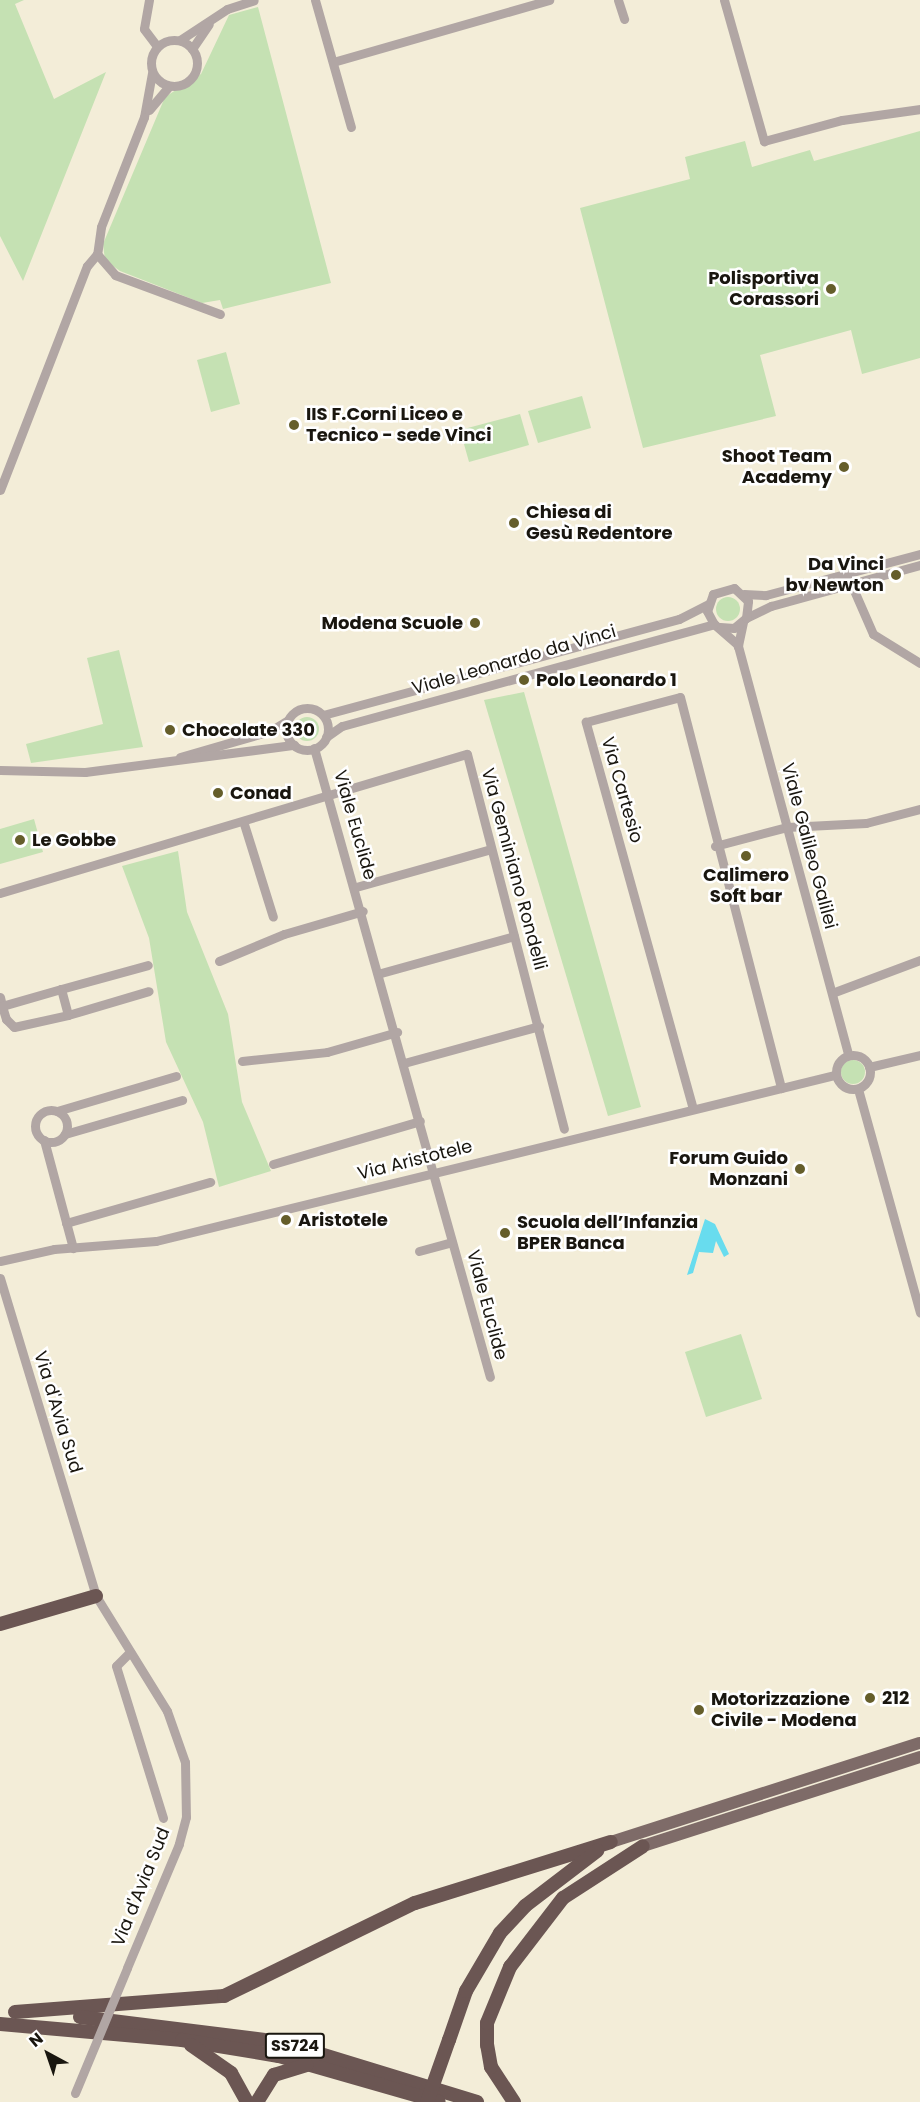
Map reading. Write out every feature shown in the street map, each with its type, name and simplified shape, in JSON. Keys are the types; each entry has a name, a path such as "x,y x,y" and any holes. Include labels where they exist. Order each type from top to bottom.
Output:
{"highway":[{"path":"0,1624 96,1596"},
{"path":"428,2102 466,1991 500,1933 567,1872 611,1842"},
{"path":"15,2012 224,1996 415,1903 611,1842"},
{"path":"567,1872 643,1846"},
{"path":"514,2102 491,2067 487,2045 487,2023 510,1967 557,1904 603,1868 643,1846"},
{"name":"SS724","path":"0,2010 86,2017 281,2042 477,2102"},
{"name":"SS724","path":"0,2024 182,2040 317,2064 439,2102"},
{"path":"182,2040 220,2062 247,2102"},
{"path":"257,2102 274,2075 317,2064"}],"main road":[{"path":"611,1842 920,1743"},
{"path":"643,1846 920,1757"}],"street":[{"path":"149,0 144,29 157,46"},
{"path":"157,46 180,40 227,9 254,0"},
{"path":"315,0 351,127"},
{"path":"333,62 549,0"},
{"path":"618,0 624,19"},
{"path":"724,0 764,141 842,120 920,110"},
{"path":"144,117 169,86 193,75 192,49 207,26 227,9"},
{"path":"180,40 192,49"},
{"path":"0,490 87,266 98,255 99,234 144,117 152,73 151,59 157,46"},
{"path":"152,73 169,86"},
{"path":"98,255 116,275 220,314"},
{"path":"708,604 717,626 738,645 745,620 744,594 766,595 920,554"},
{"path":"745,620 850,584 920,565"},
{"path":"847,573 873,634 920,663"},
{"name":"Viale Leonardo da Vinci","path":"323,715 679,619 708,604 723,588 744,594"},
{"name":"Viale Leonardo da Vinci","path":"326,737 342,726 745,620"},
{"name":"Viale Galileo Galilei","path":"738,645 848,1055"},
{"name":"Via Cartesio","path":"693,1109 586,722 680,697 715,846 781,1088"},
{"path":"0,770 59,774 163,762 294,745 314,748 326,737 323,715 303,708 270,731 163,762"},
{"path":"288,720 294,745"},
{"name":"Viale Euclide","path":"314,748 330,794 381,973 490,1377"},
{"name":"Via Geminiano Rondelli","path":"330,794 467,754 564,1129"},
{"path":"0,893 244,824 330,794"},
{"path":"715,846 787,827 866,824 920,809"},
{"path":"244,824 273,917"},
{"path":"356,887 491,849"},
{"path":"219,962 276,937 363,911"},
{"path":"381,973 514,936"},
{"path":"832,993 920,960"},
{"path":"148,965 61,989 1,1002 14,1027 149,991"},
{"path":"61,989 68,1014"},
{"path":"404,1063 539,1026"},
{"path":"242,1060 327,1052 397,1032"},
{"path":"848,1055 862,1058 869,1067 868,1080 858,1089 843,1087 835,1075 838,1062 848,1055"},
{"path":"869,1067 920,1055"},
{"name":"Via Aristotele","path":"0,1261 73,1248 156,1241 835,1075"},
{"path":"73,1248 44,1140 36,1122 42,1113 57,1112 176,1076"},
{"path":"858,1089 920,1312"},
{"path":"44,1140 182,1100"},
{"path":"57,1112 66,1120 65,1134"},
{"path":"273,1164 420,1121"},
{"path":"66,1223 210,1182"},
{"name":"Viale Euclide","path":"419,1251 452,1242"},
{"name":"Via d'Avia Sud","path":"0,1278 96,1596 180,1739 187,1787 179,1844 74,2098"},
{"name":"Via d'Avia Sud","path":"129,1653 116,1666 163,1818"}],"green space":[{"path":"0,0 24,0 15,4 54,99 106,72 23,281 0,236"},
{"path":"258,7 331,283 223,309 220,300 202,303 120,271 105,260 103,244 165,97 201,74 229,15"},
{"path":"920,131 920,358 862,374 851,330 760,355 776,416 643,448 580,208 690,179 685,157 745,141 752,167 810,150 814,161"},
{"path":"226,352 240,404 211,412 197,360"},
{"path":"582,396 591,428 538,443 528,411"},
{"path":"520,414 529,445 469,462 460,430"},
{"path":"728,597 737,600 740,609 737,618 728,621 719,618 716,609 719,600"},
{"path":"119,650 143,747 31,763 26,744 103,724 87,658"},
{"path":"524,692 641,1107 608,1116 484,700"},
{"path":"307,717 316,720 319,729 316,738 307,741 298,738 295,729 298,720"},
{"name":"Le Gobbe","path":"34,819 43,852 0,864 0,829"},
{"path":"178,851 187,912 228,1014 242,1102 271,1171 219,1187 203,1122 166,1042 149,938 122,866"},
{"path":"853,1060 862,1063 865,1072 862,1081 853,1084 844,1081 841,1072 844,1063"},
{"path":"741,1334 762,1399 706,1417 685,1352"}],"water":[{"path":"705,1219 715,1224 729,1254 724,1257 716,1241 713,1253 699,1252 693,1273 687,1275"}],"place":[{"name":"Polisportiva Corassori","path":"831,289"},
{"name":"IIS F.Corni Liceo e Tecnico - sede Vinci","path":"294,425"},
{"name":"Shoot Team Academy","path":"844,467"},
{"name":"Chiesa di Gesù Redentore","path":"514,523"},
{"name":"Da Vinci bv Newton","path":"896,575"},
{"name":"Modena Scuole","path":"475,623"},
{"name":"Polo Leonardo 1","path":"524,680"},
{"name":"Chocolate 330","path":"170,730"},
{"name":"Conad","path":"218,793"},
{"name":"Le Gobbe","path":"20,840"},
{"name":"Calimero Soft bar","path":"746,856"},
{"name":"Forum Guido Monzani","path":"800,1169"},
{"name":"Aristotele","path":"286,1220"},
{"name":"Scuola dell’Infanzia BPER Banca","path":"505,1233"},
{"name":"212","path":"870,1698"},
{"name":"Motorizzazione Civile - Modena","path":"699,1710"}]}
